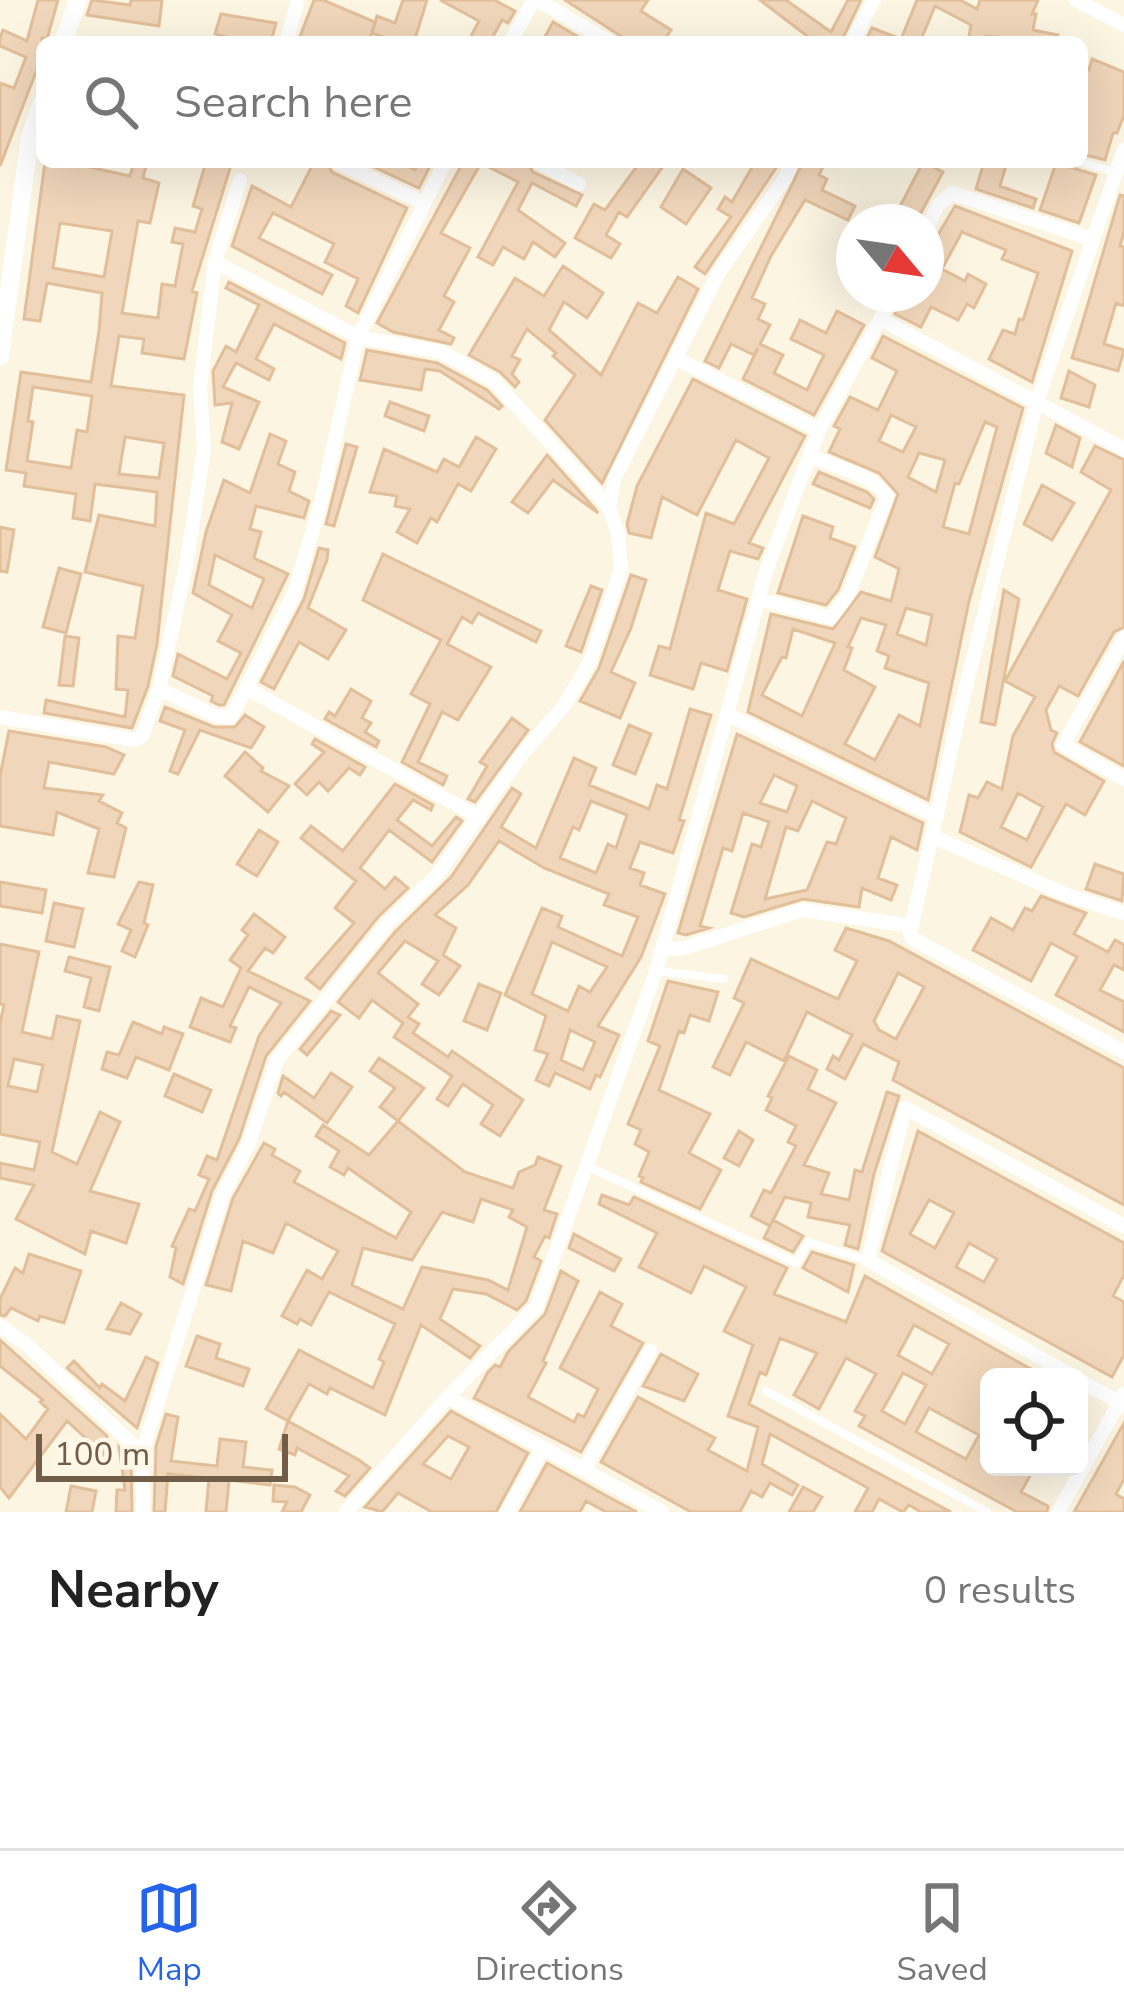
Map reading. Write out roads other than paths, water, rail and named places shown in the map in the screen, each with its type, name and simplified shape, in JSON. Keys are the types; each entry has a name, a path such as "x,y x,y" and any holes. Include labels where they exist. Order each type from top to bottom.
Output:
{"street":[{"path":"65,36 78,0"},
{"path":"514,36 536,0 599,36"},
{"path":"854,36 874,0"},
{"path":"1076,0 1124,25"},
{"path":"288,36 297,4"},
{"path":"0,356 36,120"},
{"path":"1124,150 1115,172 1116,192 1091,239 1037,401 912,926 913,939 1124,1052"},
{"path":"350,168 424,203"},
{"path":"159,689 217,716 231,717 248,689 294,594 322,498 358,337 442,168"},
{"path":"549,168 579,184"},
{"path":"609,507 615,477 692,321 719,272 790,168"},
{"path":"0,717 134,740 142,736 159,689 186,566 204,449 200,387 214,262 239,180"},
{"path":"939,204 952,194 1091,239"},
{"path":"143,1512 142,1453 223,1194 249,1143 277,1060 387,924 438,874 522,754 563,707 589,664 621,569 618,534 609,507 494,381 441,352 358,337 214,262"},
{"path":"346,1512 536,1307 656,971 758,599 819,430 884,312"},
{"path":"880,319 1124,449"},
{"path":"677,358 819,430"},
{"path":"758,599 831,618 848,595 887,497 884,489 809,456"},
{"path":"1124,638 1063,745 1124,779"},
{"path":"248,689 480,818"},
{"path":"728,715 937,817"},
{"path":"934,837 1066,895 1124,913"},
{"path":"662,950 684,948 802,910 912,926"},
{"path":"1058,1368 868,1260 905,1108 1124,1226"},
{"path":"0,1326 26,1344 142,1453"},
{"path":"584,1470 650,1351"},
{"path":"1058,1512 1122,1401 1088,1384"},
{"path":"448,1397 662,1512"},
{"path":"507,1512 543,1448"}],"lane":[{"path":"1088,164 1115,172"},
{"path":"656,971 724,979"},
{"path":"589,1167 796,1263 808,1242 868,1260"},
{"path":"766,1391 987,1512"}]}
